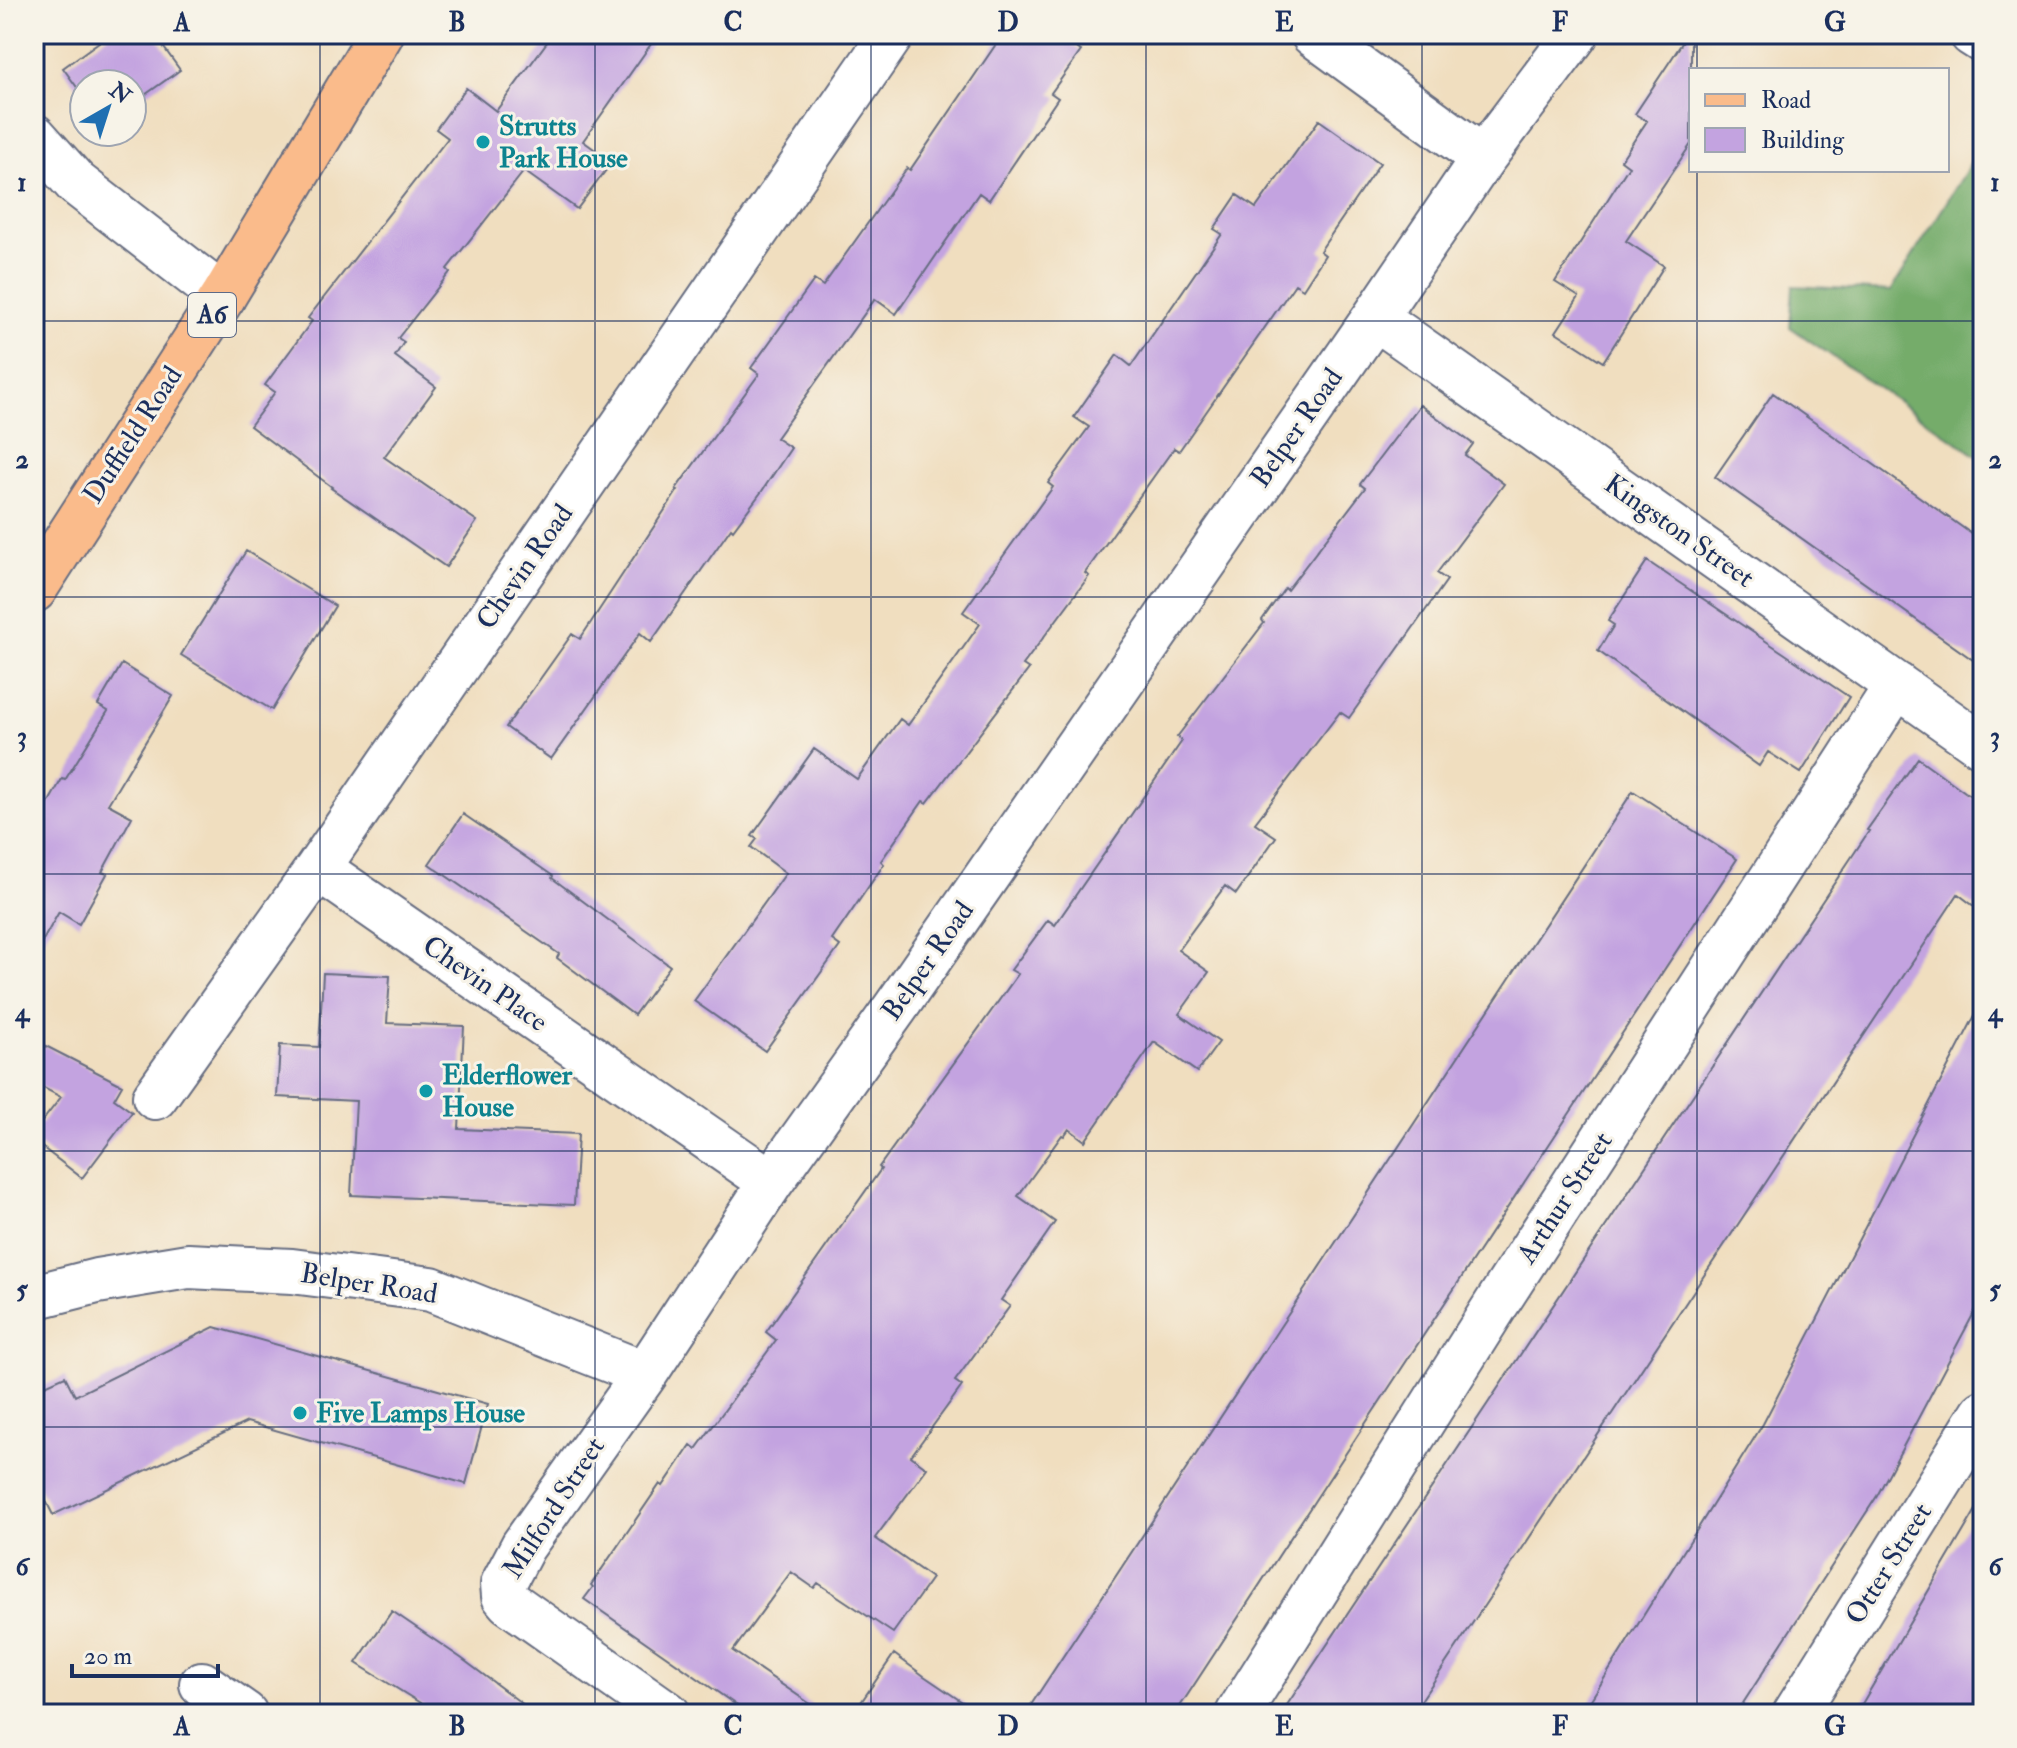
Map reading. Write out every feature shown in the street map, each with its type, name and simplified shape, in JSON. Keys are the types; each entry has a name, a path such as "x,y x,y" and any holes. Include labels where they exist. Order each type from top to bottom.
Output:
{"main road":[{"name":"Duffield Road","path":"34,590 223,297 381,34"}],"street":[{"name":"Chevin Road","path":"155,1097 318,868 892,34"},
{"path":"1313,34 1483,158"},
{"name":"Belper Road","path":"34,1297 97,1281 188,1266 292,1271 431,1289 645,1374 771,1182 896,1007 1483,158 1576,34"},
{"path":"1972,34 1983,41"},
{"path":"34,136 76,183 223,297"},
{"name":"Kingston Street","path":"1375,317 1983,746"},
{"name":"Arthur Street","path":"1238,1714 1497,1303 1897,685"},
{"name":"Chevin Place","path":"318,868 771,1182"},
{"name":"Milford Street","path":"645,1374 523,1546 502,1590 509,1602 668,1714"},
{"name":"Otter Street","path":"1795,1714 1983,1413"},
{"path":"202,1684 245,1714"}],"green space":[{"path":"1983,144 1983,460 1790,327 1793,286 1891,291"}],"building":[{"path":"110,34 154,34 180,70 148,93 148,68 68,68 68,75 63,68"},
{"path":"553,34 658,34 583,141 612,162 577,209 524,171 447,269 450,272 398,338 404,342 395,356 436,387 384,457 477,521 446,567 331,488 250,426 275,392 265,385 312,321 308,318 448,138 436,129 466,88 496,111"},
{"path":"1003,34 1056,34 1081,51 1051,93 1058,98 989,200 979,193 896,314 875,299 776,438 791,448 762,491 733,530 731,528 651,642 640,633 551,759 506,727 572,634 580,639 676,489 759,374 751,368 814,280 823,286 907,168 910,170"},
{"path":"1688,34 1691,34 1689,147 1626,241 1664,266 1603,362 1556,332 1579,297 1555,282 1629,166 1621,160 1647,121 1635,114"},
{"path":"1319,120 1380,163 1320,251 1325,255 1303,289 1295,284 1179,451 1174,448 1085,573 1089,576 1023,665 1029,669 927,803 923,801 881,861 884,864 832,940 840,946 765,1051 694,1001 786,873 751,847 757,839 752,836 814,749 857,779 900,719 908,725 980,624 963,612 1053,487 1048,483 1089,427 1074,417 1117,355 1131,366 1222,234 1214,229 1237,195 1256,208"},
{"path":"1773,393 1983,542 1983,667 1715,477"},
{"path":"1420,405 1473,444 1465,455 1504,484 1437,573 1447,580 1349,718 1340,712 1255,823 1276,837 1236,894 1225,886 1178,950 1209,972 1179,1014 1219,1042 1197,1072 1154,1042 1085,1141 1069,1129 1018,1196 1055,1222 1001,1300 1010,1306 955,1381 962,1386 911,1456 927,1468 875,1538 932,1578 893,1633 818,1583 814,1588 791,1572 733,1651 825,1714 749,1714 584,1599 593,1587 591,1585 660,1484 663,1486 691,1445 696,1449 776,1340 766,1332 881,1169 879,1167 1018,974 1011,970 1048,920 1055,925 1182,741 1177,737 1264,623 1262,620 1285,588 1287,590 1365,488 1360,484"},
{"path":"246,551 335,606 272,710 181,655"},
{"path":"1647,561 1849,697 1801,773 1768,752 1759,766 1598,651 1614,625 1608,621"},
{"path":"122,664 173,696 108,804 132,817 102,872 107,874 79,924 59,912 34,956 34,828 62,779 65,780 108,711 98,705"},
{"path":"1918,758 1983,805 1983,913 1958,894 1412,1714 1281,1714 1867,830"},
{"path":"1633,791 1737,859 1175,1714 1025,1714"},
{"path":"463,814 553,876 670,966 634,1015 557,958 559,954 429,864"},
{"name":"Elderflower House","path":"323,973 390,976 387,1023 464,1026 459,1129 578,1134 574,1205 351,1195 356,1101 277,1097 280,1045 319,1047"},
{"path":"1983,1000 1983,1296 1877,1496 1736,1714 1582,1714 1763,1424"},
{"path":"34,1040 122,1085 114,1099 132,1112 82,1178 34,1141 34,1132 61,1097 34,1083"},
{"name":"Five Lamps House","path":"214,1327 488,1404 466,1484 247,1422 53,1515 34,1477 34,1390 65,1376 75,1396"},
{"path":"1983,1498 1983,1714 1856,1714"},
{"path":"392,1611 536,1714 438,1714 356,1663"},
{"path":"894,1654 924,1676 980,1714 853,1714"}],"place":[{"name":"Strutts Park House","path":"483,142"},
{"name":"Elderflower House","path":"426,1091"},
{"name":"Five Lamps House","path":"300,1413"}]}
